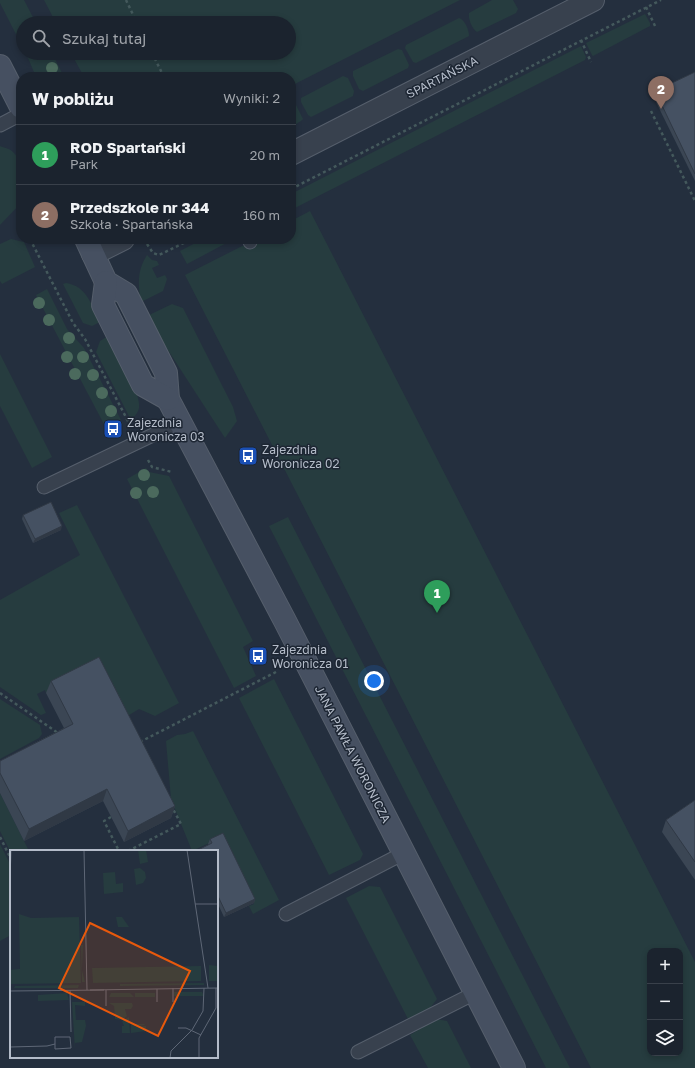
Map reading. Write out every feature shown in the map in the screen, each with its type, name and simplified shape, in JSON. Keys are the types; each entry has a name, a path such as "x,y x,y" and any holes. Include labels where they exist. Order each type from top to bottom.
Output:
{"street":[{"name":"SPARTAŃSKA","path":"296,151 593,0"},
{"path":"0,66 16,98"},
{"path":"89,247 102,244"},
{"name":"JANA PAWŁA WORONICZA","path":"89,247 106,282 103,305 143,385 168,399 285,621 514,1068"}],"lane":[{"path":"0,125 16,117"},
{"path":"44,487 180,422"},
{"path":"286,914 404,853"},
{"path":"358,1052 475,993"}],"path":[{"path":"126,0 134,16"},
{"path":"296,186 661,0"},
{"path":"646,7 656,28"},
{"path":"581,40 591,62"},
{"path":"156,60 162,72"},
{"path":"651,111 695,201"},
{"path":"33,244 73,323 85,339 152,468 172,472"},
{"path":"150,249 153,253 159,254 181,244"},
{"path":"134,745 276,672"},
{"path":"0,693 58,733"},
{"path":"52,737 62,732"},
{"path":"140,742 144,749"},
{"path":"130,850 181,824 171,804"},
{"path":"111,817 104,821 118,850"},
{"path":"0,837 10,857"}],"green space":[{"path":"0,0 24,0 32,16 16,16 16,34 0,3"},
{"path":"44,0 460,0 296,83 296,72 81,72 75,60 296,60 296,16 52,16"},
{"path":"492,0 513,0 518,9 516,13 477,32 471,24 469,13"},
{"path":"645,14 650,26 593,56 592,55 586,43"},
{"path":"459,18 466,26 469,36 416,63 413,62 405,48 406,45"},
{"path":"581,46 586,57 585,60 296,207 296,191"},
{"path":"398,49 402,50 409,65 408,68 363,91 359,89 353,76 353,71"},
{"path":"29,60 56,60 62,72 34,72"},
{"path":"343,76 348,78 354,91 353,96 311,117 308,115 301,102 301,98"},
{"path":"296,105 303,119 296,124"},
{"path":"0,146 11,150 16,156 16,208 0,225"},
{"path":"310,211 695,962 695,1068 591,1068 185,275 246,244 296,244 296,218"},
{"path":"11,239 16,240 16,244 25,244 35,267 2,284 0,281 0,244"},
{"path":"193,244 225,244 187,264 180,251"},
{"path":"147,255 152,260 157,261 159,265 152,268 157,278 165,275 167,279 163,291 141,302 139,277 141,266"},
{"path":"66,283 79,288 84,292 100,322 92,326 83,323 63,284"},
{"path":"47,289 67,329 84,348 123,424 107,430 36,295"},
{"path":"172,304 183,308 233,407 237,421 225,438 147,316"},
{"path":"108,336 122,361 139,401 139,408 136,415 131,420 96,352 100,341"},
{"path":"0,354 52,457 32,468 0,406"},
{"path":"146,468 149,472 169,476 253,641 243,647 256,676 234,688 127,479"},
{"path":"77,505 179,703 155,716 139,709 121,720 95,669 46,693 45,690 37,694 46,713 41,715 0,687 0,600 80,555 59,513"},
{"path":"288,517 570,1068 546,1068 269,526"},
{"path":"274,679 363,854 360,860 329,875 239,698"},
{"path":"0,699 40,725 42,734 39,738 0,759"},
{"path":"193,731 279,900 253,914 249,906 254,904 222,837 192,850 171,799 166,741 177,735"},
{"path":"0,793 28,850 10,851 0,831"},
{"path":"0,844 10,864 10,936 0,941"},
{"path":"369,886 380,887 437,999 430,1008 408,1019 346,898"},
{"path":"436,1019 447,1021 471,1068 428,1068 410,1035"}],"building":[{"path":"695,72 695,174 655,91"},
{"path":"51,502 62,526 35,539 23,515"},
{"path":"99,657 175,806 128,831 107,789 29,829 0,773 0,761 73,724 51,681"},
{"path":"695,800 695,862 666,820"},
{"path":"223,833 255,899 226,913 218,896 218,850 198,850 212,843 210,839"}],"place":[{"name":"Przedszkole nr 344","path":"661,109"},
{"name":"Zajezdnia Woronicza 03","path":"113,429"},
{"name":"Zajezdnia Woronicza 02","path":"248,456"},
{"name":"ROD Spartański","path":"437,613"},
{"name":"Zajezdnia Woronicza 01","path":"258,656"}]}
